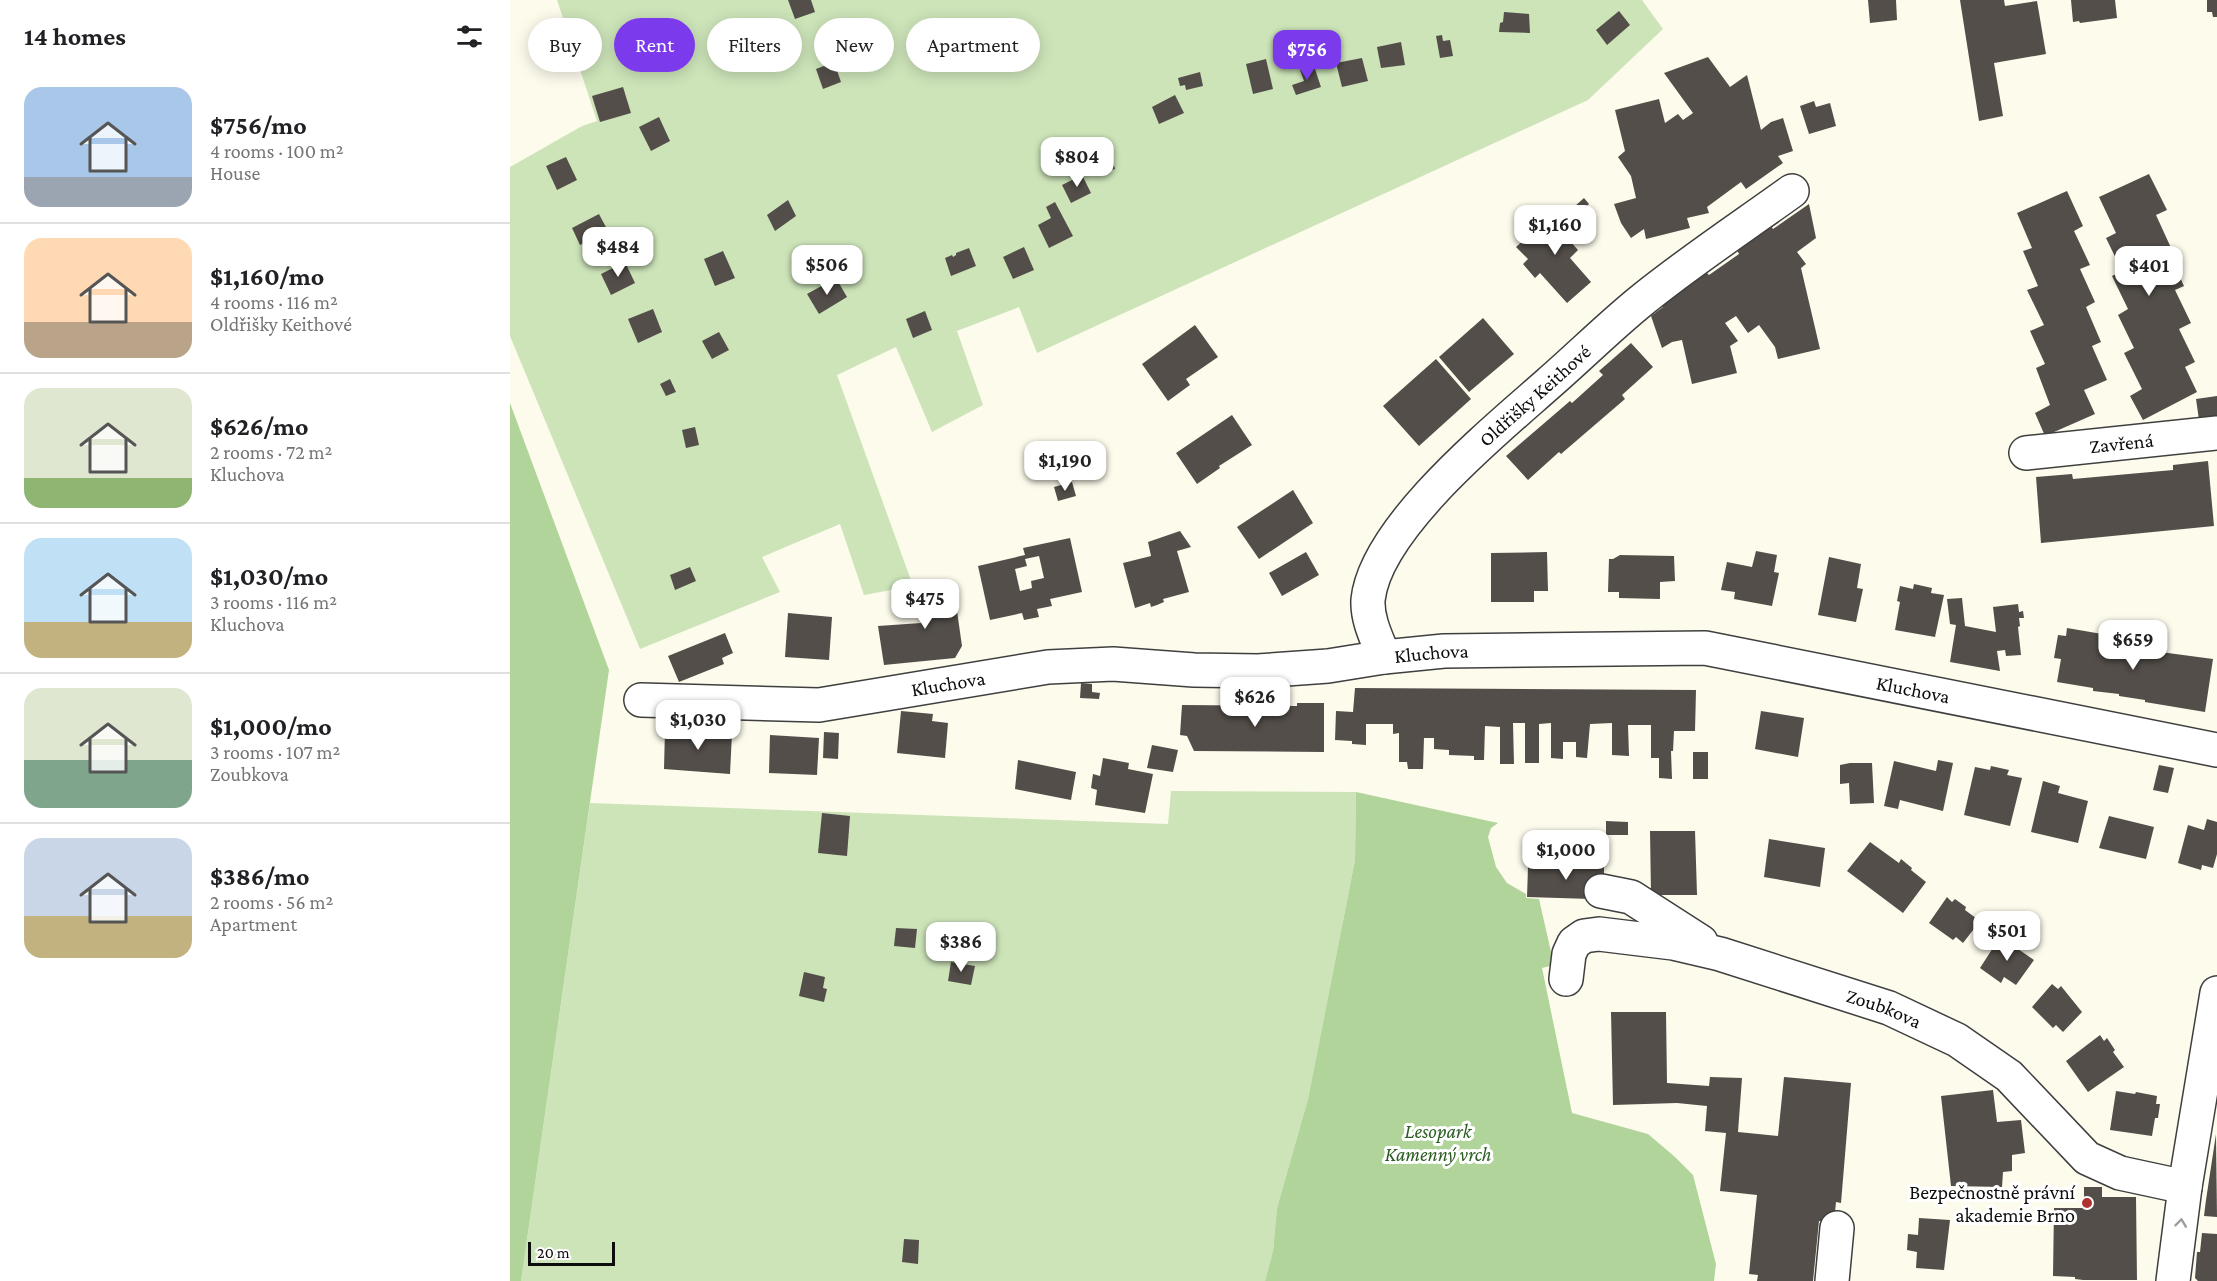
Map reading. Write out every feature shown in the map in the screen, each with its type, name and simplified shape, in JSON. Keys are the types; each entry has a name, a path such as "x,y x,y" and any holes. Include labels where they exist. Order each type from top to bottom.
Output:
{"street":[{"name":"Oldřišky Keithové","path":"1384,657 1371,625 1368,601 1377,570 1397,533 1404,525 1440,484 1488,437 1642,300 1792,191"},
{"name":"Zavřená","path":"2026,453 2217,433"},
{"name":"Kluchova","path":"640,700 819,705 1048,667 1113,664 1194,670 1258,671 1328,666 1444,651 1705,648 2217,750"},
{"path":"1601,891 1631,897 1720,954"},
{"name":"Zoubkova","path":"1566,979 1569,954 1574,943 1584,936 1599,934 1673,943 1720,954 1889,1008 1957,1040 2009,1076 2087,1158 2120,1173 2185,1188"},
{"path":"2173,1281 2185,1188 2217,993"},
{"path":"1832,1281 1837,1228"}],"green space":[{"path":"557,0 1642,0 1663,29 1588,100 1037,353 1019,307 957,331 983,405 932,432 896,347 837,375 913,586 864,595 840,524 762,557 780,592 640,649 510,336 510,167 582,126 597,121 581,72 602,72 602,18 563,18"},
{"path":"510,403 609,670 521,1281 510,1281"},
{"path":"1171,791 1356,792 1355,860 1308,1099 1277,1208 1273,1251 1265,1281 521,1281 590,803 1168,824"},
{"name":"Lesopark Kamenný vrch","path":"1356,792 1498,823 1491,828 1488,837 1496,867 1507,883 1526,894 1526,898 1539,899 1554,965 1542,968 1572,1113 1648,1134 1693,1175 1716,1264 1714,1281 1265,1281 1273,1251 1277,1208 1308,1099 1355,860"}],"building":[{"path":"788,0 811,0 815,12 795,18"},
{"path":"1868,0 1896,0 1897,20 1870,23"},
{"path":"1960,0 2004,0 2005,6 2037,1 2046,54 1994,63 2003,116 1979,121"},
{"path":"2071,0 2115,0 2117,18 2073,22"},
{"path":"2207,0 2217,0 2217,17 2213,17 2212,12 2207,12"},
{"path":"1619,11 1630,25 1607,45 1596,30"},
{"path":"1504,12 1529,14 1530,33 1499,32"},
{"path":"1442,35 1443,41 1450,40 1453,56 1440,58 1436,36"},
{"path":"1401,42 1405,65 1381,68 1377,47"},
{"path":"1708,57 1730,87 1747,75 1761,130 1771,122 1783,118 1793,151 1778,156 1783,163 1746,189 1741,182 1707,207 1709,213 1687,218 1690,228 1646,239 1644,229 1631,238 1621,223 1614,204 1636,198 1631,176 1618,157 1625,151 1615,110 1659,99 1665,123 1678,114 1683,120 1693,113 1664,73"},
{"path":"1362,58 1368,81 1342,87 1336,63"},
{"path":"1266,59 1273,89 1253,94 1246,64"},
{"path":"1314,66 1321,87 1296,95 1292,85 1304,81 1300,70"},
{"path":"817,72 838,72 841,82 823,89"},
{"path":"1200,72 1203,86 1186,90 1185,85 1180,86 1178,78"},
{"path":"623,87 631,113 600,122 592,96"},
{"path":"1175,95 1184,113 1159,124 1152,107"},
{"path":"1814,101 1816,107 1830,103 1836,126 1809,134 1800,106"},
{"path":"659,117 670,141 651,151 639,127"},
{"path":"1098,141 1099,145 1107,143 1115,169 1098,174 1089,144"},
{"path":"566,157 577,180 557,190 546,166"},
{"path":"1080,171 1091,193 1071,203 1062,185 1076,178 1074,174"},
{"path":"2149,174 2167,210 2156,215 2172,250 2168,252 2184,286 2175,290 2191,323 2179,329 2195,362 2185,367 2197,392 2143,420 2130,396 2142,389 2124,353 2134,348 2118,315 2128,309 2112,276 2122,271 2106,238 2116,233 2099,197"},
{"path":"2067,191 2083,226 2074,231 2090,265 2080,269 2095,302 2086,307 2101,342 2092,346 2107,380 2084,390 2095,414 2045,436 2035,413 2050,405 2036,368 2045,364 2030,331 2044,325 2027,290 2038,286 2023,251 2032,248 2017,213"},
{"path":"1584,198 1589,204 1560,230 1578,250 1570,258 1591,282 1567,303 1540,273 1535,278 1523,264 1528,259 1516,247 1549,217 1555,224"},
{"path":"788,200 796,216 775,231 767,215"},
{"path":"1055,202 1073,236 1049,248 1038,225 1051,218 1046,207"},
{"path":"1809,204 1816,238 1797,252 1806,264 1801,268 1820,349 1778,359 1775,347 1759,325 1748,333 1736,316 1725,323 1738,341 1730,346 1737,373 1692,384 1682,340 1672,342 1662,348 1651,316 1663,307 1661,304 1706,272 1709,275 1739,254 1737,250 1771,226 1773,229"},
{"path":"599,214 608,231 580,245 572,228"},
{"path":"1024,247 1034,270 1013,279 1003,257"},
{"path":"969,248 976,266 951,276 945,258 952,255 953,257 956,253"},
{"path":"723,251 735,278 715,286 704,259"},
{"path":"625,262 635,283 611,295 601,274"},
{"path":"836,278 847,297 819,314 807,294"},
{"path":"653,309 662,332 638,343 628,319"},
{"path":"925,311 932,330 913,338 906,319"},
{"path":"1483,318 1514,354 1469,392 1439,357"},
{"path":"1195,325 1218,357 1186,379 1190,385 1168,401 1142,364"},
{"path":"719,332 729,350 712,359 702,341"},
{"path":"1631,343 1653,367 1622,395 1625,399 1528,480 1506,456 1603,375 1599,371"},
{"path":"1436,359 1471,399 1419,446 1383,406"},
{"path":"670,379 676,392 666,396 660,384"},
{"path":"2217,396 2217,417 2199,420 2196,399"},
{"path":"1232,415 1252,445 1219,466 1220,468 1197,484 1176,453"},
{"path":"695,427 699,445 686,448 682,430"},
{"path":"2208,461 2214,526 2041,543 2036,477 2072,474 2073,479 2173,470 2173,465"},
{"path":"1072,482 1076,496 1058,501 1054,487"},
{"path":"1293,490 1313,523 1259,559 1237,527"},
{"path":"1180,531 1191,547 1177,551 1189,592 1163,599 1164,602 1151,607 1150,603 1135,608 1123,563 1151,556 1148,542"},
{"path":"1070,538 1082,592 1050,599 1052,606 1037,609 1039,617 1024,620 1022,613 990,620 978,566 1025,555 1023,548","holes":["1039,556 1044,578 1031,581 1032,588 1020,591 1015,569 1027,566 1025,559"]},
{"path":"1756,551 1777,555 1774,572 1779,573 1772,606 1734,599 1735,592 1721,590 1727,562 1752,567"},
{"path":"1306,552 1319,575 1282,596 1269,573"},
{"path":"1547,552 1548,591 1534,591 1534,602 1491,602 1491,553"},
{"path":"1620,555 1674,556 1675,581 1660,582 1660,599 1619,598 1619,592 1608,592 1609,559"},
{"path":"1829,557 1861,564 1857,588 1863,589 1856,622 1818,615"},
{"path":"690,567 696,581 675,590 670,575"},
{"path":"953,583 962,646 955,658 884,665 878,626 921,623 916,589"},
{"path":"1914,584 1932,588 1931,593 1944,595 1935,637 1895,630 1900,602 1897,601 1900,586 1913,589"},
{"path":"1962,598 1965,626 1996,632 1993,607 2018,604 2019,612 2023,611 2024,618 2019,618 2020,626 2018,627 2021,655 2006,656 2005,650 1997,651 2000,671 1950,662 1956,625 1950,624 1947,599"},
{"path":"788,613 832,617 829,660 785,657"},
{"path":"2067,628 2102,634 2101,640 2154,649 2153,651 2213,659 2205,712 2145,702 2145,700 2119,696 2119,694 2093,691 2093,688 2057,682 2061,659 2054,658 2058,635 2066,636"},
{"path":"725,633 733,653 722,658 724,664 679,682 668,656"},
{"path":"1081,683 1092,684 1092,692 1100,693 1099,699 1080,698"},
{"path":"1355,688 1696,690 1695,731 1674,731 1673,751 1671,751 1672,779 1659,778 1659,758 1651,758 1651,725 1628,725 1629,756 1612,755 1612,723 1590,724 1587,758 1576,757 1576,742 1563,742 1563,759 1551,758 1551,723 1539,724 1539,763 1525,763 1525,723 1513,723 1514,764 1500,764 1500,727 1485,726 1484,760 1474,760 1474,756 1449,755 1449,750 1434,749 1434,738 1424,738 1423,769 1408,769 1407,762 1399,762 1399,733 1393,734 1393,724 1366,724 1366,745 1335,740 1336,711 1353,712"},
{"path":"1297,703 1324,703 1324,752 1194,751 1187,736 1180,735 1182,705 1297,706"},
{"path":"901,711 933,714 932,721 948,723 945,758 897,753"},
{"path":"1761,711 1804,718 1798,757 1755,749"},
{"path":"665,729 732,733 730,774 664,769"},
{"path":"824,732 839,733 838,759 823,758"},
{"path":"770,735 819,738 817,775 769,773"},
{"path":"1152,745 1178,750 1173,772 1147,768"},
{"path":"1693,752 1708,752 1708,779 1693,779"},
{"path":"1103,758 1129,763 1128,769 1153,774 1145,813 1095,805 1097,790 1091,788 1093,774 1100,776"},
{"path":"1018,760 1076,772 1071,800 1015,789"},
{"path":"1938,760 1953,763 1943,811 1900,800 1898,809 1884,806 1894,761 1936,771"},
{"path":"1872,763 1874,803 1850,804 1849,783 1840,784 1840,765"},
{"path":"2159,765 2174,768 2168,793 2153,790"},
{"path":"1991,766 2009,770 2007,775 2022,778 2010,826 1964,815 1975,767 1990,770"},
{"path":"2043,781 2060,786 2058,793 2088,801 2078,843 2031,832"},
{"path":"822,813 850,816 847,856 818,853"},
{"path":"2109,816 2154,827 2146,859 2099,848"},
{"path":"2207,819 2217,822 2217,854 2213,868 2202,865 2201,870 2178,863 2188,825 2204,830"},
{"path":"1606,821 1628,822 1628,835 1606,835"},
{"path":"1650,831 1695,831 1697,895 1651,895"},
{"path":"1769,839 1825,848 1820,887 1764,877"},
{"path":"1870,842 1899,863 1901,859 1926,882 1903,913 1847,871"},
{"path":"1584,860 1604,861 1604,881 1591,899 1527,897 1528,867 1584,868"},
{"path":"1947,897 1952,902 1955,899 1966,907 1965,910 1980,921 1963,943 1956,937 1953,940 1929,923"},
{"path":"896,928 917,929 915,948 894,946"},
{"path":"2000,937 2006,941 2009,938 2021,945 2018,949 2034,960 2016,985 2004,977 2001,983 1980,968"},
{"path":"951,962 975,966 971,985 948,981"},
{"path":"804,972 825,977 823,988 827,989 824,1002 799,996"},
{"path":"2052,984 2058,989 2061,986 2082,1012 2063,1032 2056,1025 2053,1028 2032,1007"},
{"path":"1611,1012 1666,1012 1667,1083 1709,1086 1710,1077 1742,1078 1738,1132 1778,1136 1784,1077 1851,1083 1841,1203 1836,1202 1834,1223 1819,1221 1813,1281 1757,1281 1758,1275 1749,1274 1757,1195 1720,1191 1726,1133 1705,1131 1707,1106 1677,1103 1613,1105"},
{"path":"2100,1035 2104,1041 2107,1038 2115,1050 2113,1052 2124,1067 2088,1092 2066,1061"},
{"path":"1993,1090 1997,1122 2021,1120 2025,1153 2012,1155 2012,1171 2003,1172 2002,1187 1951,1186 1941,1096"},
{"path":"2116,1091 2157,1096 2156,1104 2160,1104 2152,1136 2110,1130"},
{"path":"2216,1134 2217,1217 2204,1216"},
{"path":"2084,1187 2102,1187 2102,1197 2136,1197 2137,1280 2083,1280 2075,1279 2075,1277 2053,1276 2054,1208 2084,1208"},
{"path":"1919,1218 1950,1220 1944,1270 1916,1268 1917,1252 1907,1250 1908,1234 1918,1235"},
{"path":"2202,1233 2217,1234 2217,1281 2198,1281 2195,1278 2197,1252 2200,1252"},
{"path":"904,1239 919,1240 918,1264 902,1262"}],"place":[{"name":"Bezpečnostně právní akademie Brno","path":"2087,1203"}]}
